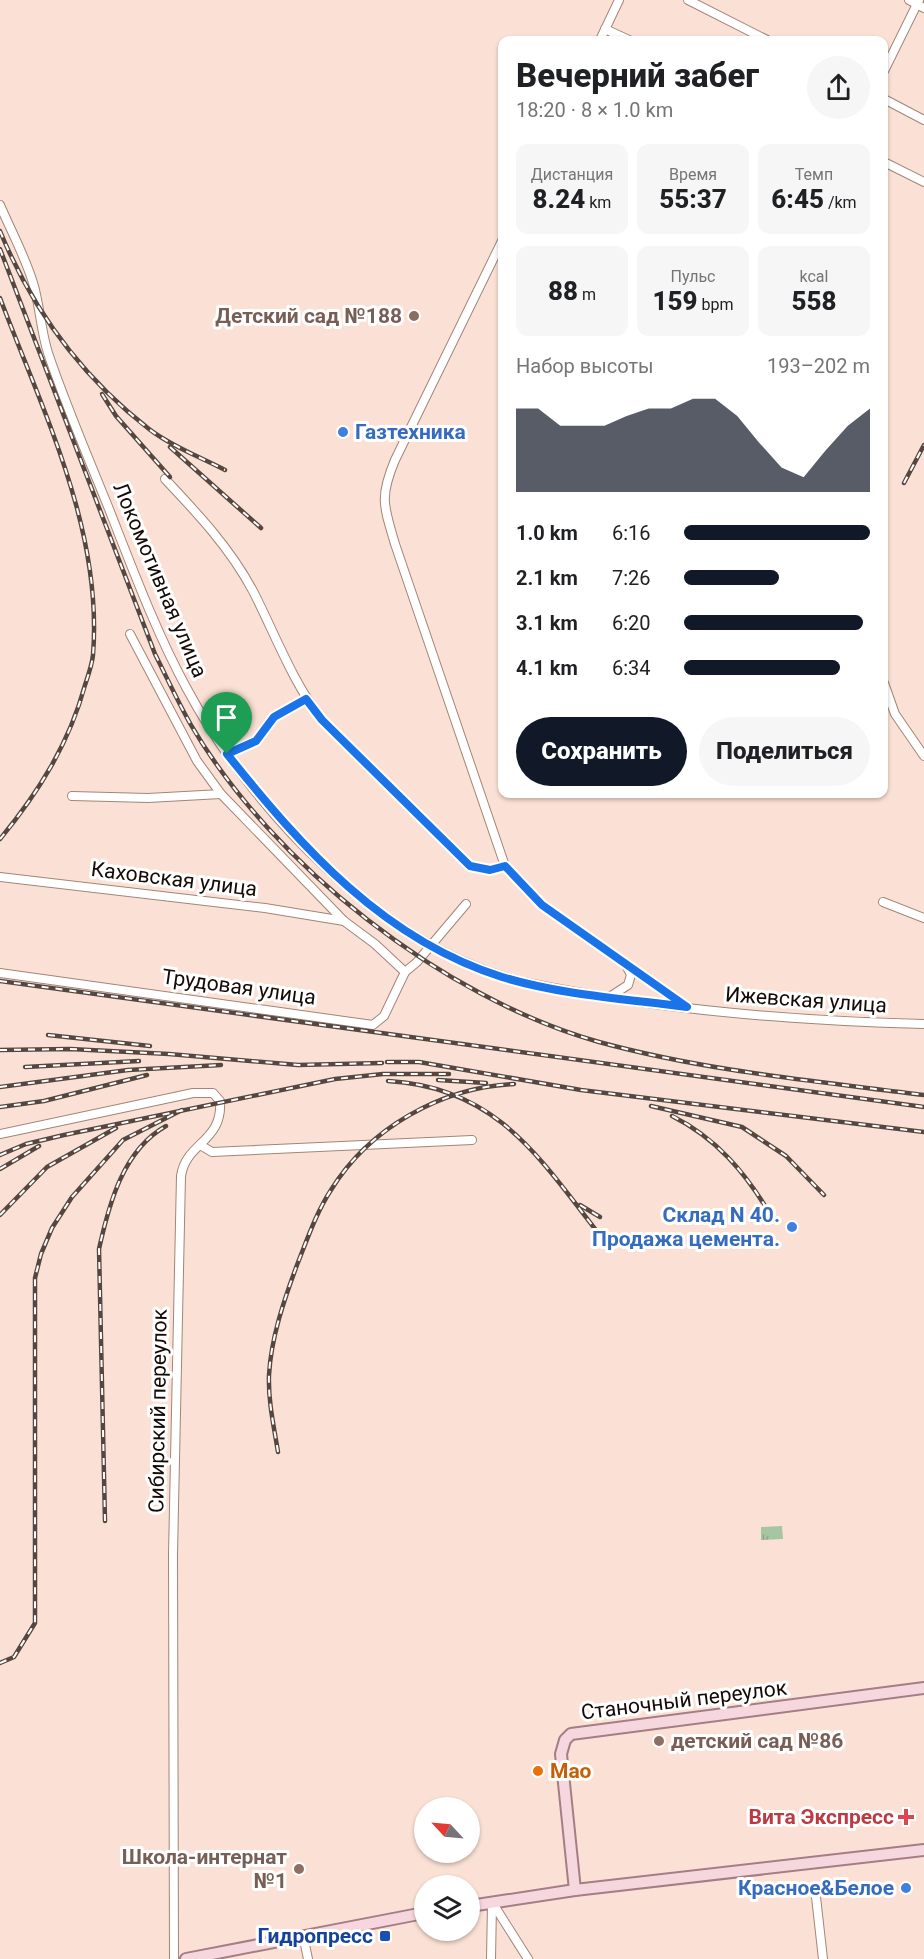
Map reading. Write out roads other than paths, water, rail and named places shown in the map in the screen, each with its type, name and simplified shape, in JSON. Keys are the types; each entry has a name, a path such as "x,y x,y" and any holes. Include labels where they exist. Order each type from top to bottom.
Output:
{"main road":[{"name":"Станочный переулок","path":"575,1890 561,1754 565,1740 572,1734 924,1688"},
{"path":"480,1904 575,1890 924,1850"},
{"path":"186,1959 414,1915"}],"street":[{"path":"602,36 619,0"},
{"path":"688,0 759,36"},
{"path":"888,63 917,3"},
{"path":"605,29 620,36"},
{"path":"888,101 924,120"},
{"path":"888,164 924,182"},
{"name":"Локомотивная улица","path":"0,205 32,280 44,339 72,420 158,631 188,691 227,754 273,812 348,888 375,911 431,944 503,977 609,997 687,1007"},
{"path":"498,249 394,460 384,485 383,500 395,544 505,866 542,905 627,967 687,1007"},
{"path":"165,479 214,531 252,588 306,699 322,720 470,866 490,870 505,866"},
{"path":"130,634 196,761 221,794 344,921 375,944 405,972"},
{"path":"888,694 895,714 924,756"},
{"path":"227,754 256,741 274,717 306,699"},
{"path":"72,796 148,798 221,794"},
{"name":"Каховская улица","path":"0,877 265,908 344,921"},
{"path":"883,902 924,918"},
{"name":"Трудовая улица","path":"0,973 373,1025 384,1017 405,972 466,904"},
{"path":"609,997 628,985 631,975 627,967"},
{"name":"Ижевская улица","path":"687,1007 810,1021 924,1024"},
{"name":"Сибирский переулок","path":"0,1134 45,1123 207,1092 217,1095 221,1112 214,1131 185,1161 181,1176 173,1565 174,1959"},
{"path":"200,1145 212,1152 472,1140"},
{"path":"816,1897 823,1959"},
{"path":"491,1959 492,1902"},
{"path":"492,1902 528,1959"},
{"path":"303,1935 308,1959"}],"railway":[{"path":"0,231 27,288 61,340 102,387 149,429 176,446 225,470"},
{"path":"0,249 155,654 177,699 191,725 226,777 267,827 315,875 367,920 423,959 481,994 540,1021 599,1042 679,1061 924,1095"},
{"path":"0,298 66,472 89,563 94,608 92,663 70,727 51,767 27,804 0,839"},
{"path":"102,394 116,416 170,477"},
{"path":"904,483 924,445"},
{"path":"170,447 261,528"},
{"path":"0,981 924,1107"},
{"path":"48,1035 150,1046"},
{"path":"0,1050 70,1049 169,1054 298,1065 382,1063"},
{"path":"25,1067 139,1061"},
{"path":"387,1062 419,1062 581,1090 924,1132"},
{"path":"0,1087 128,1070 221,1065"},
{"path":"0,1155 26,1144 64,1135 335,1079 383,1074 449,1074"},
{"path":"0,1107 44,1101 147,1075"},
{"path":"438,1080 486,1083"},
{"path":"388,1081 426,1086 458,1097 486,1112 512,1131 534,1153 599,1234"},
{"path":"278,1452 269,1394 272,1347 297,1265 316,1217 331,1190 366,1148 387,1130 410,1115 460,1093 514,1084"},
{"path":"651,1106 742,1127 786,1156 824,1195"},
{"path":"0,1663 14,1657 35,1623 35,1278 41,1254 52,1228 72,1197 123,1140 182,1110"},
{"path":"672,1116 716,1146 740,1170 770,1214"},
{"path":"105,1521 99,1249 120,1180 139,1149 151,1136 166,1126"},
{"path":"0,1215 47,1167 116,1128"},
{"path":"0,1169 39,1146"},
{"path":"580,1205 600,1217"}],"place":[{"name":"Детский сад №188","path":"414,316"},
{"name":"Газтехника","path":"343,432"},
{"name":"Склад N 40. Продажа цемента.","path":"792,1227"},
{"name":"детский сад №86","path":"659,1741"},
{"name":"Мао","path":"538,1771"},
{"name":"Вита Экспресс","path":"906,1817"},
{"name":"Школа-интернат №1","path":"299,1869"},
{"name":"Красное&Белое","path":"906,1888"},
{"name":"Гидропресс","path":"385,1936"}]}
